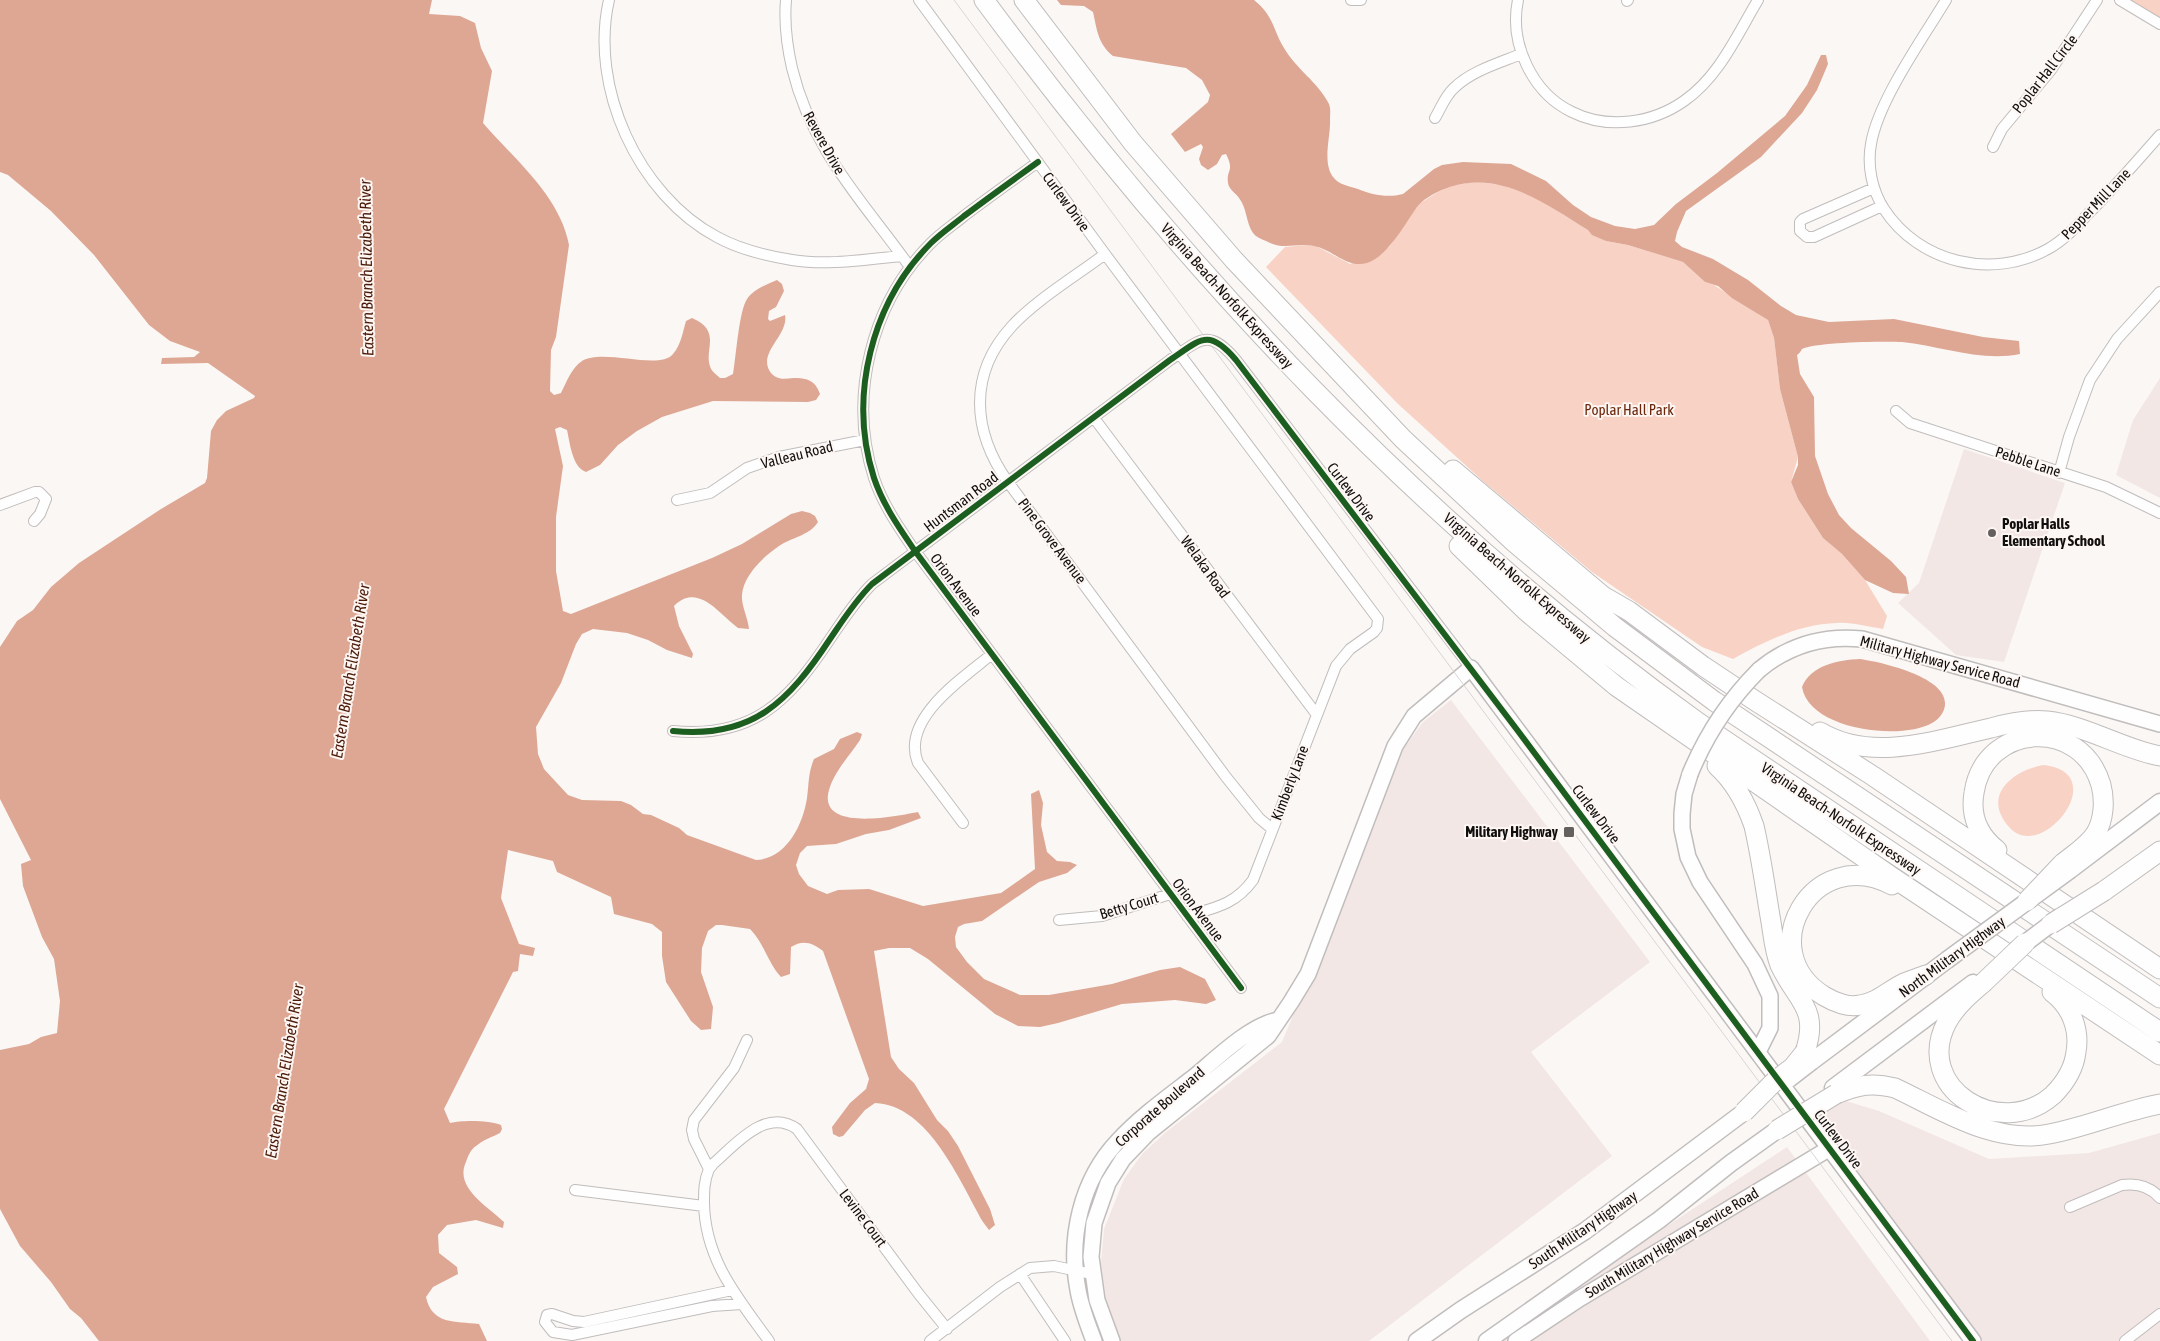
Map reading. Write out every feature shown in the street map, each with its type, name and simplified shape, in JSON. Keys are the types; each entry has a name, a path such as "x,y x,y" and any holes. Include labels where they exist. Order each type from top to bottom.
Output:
{"highway":[{"name":"Virginia Beach-Norfolk Expressway","path":"984,0 1085,133 1173,239 1258,332 1358,434 1508,573 1631,674 1820,805 2160,1032"},
{"name":"Virginia Beach-Norfolk Expressway","path":"1024,0 1133,143 1192,213 1341,375 1440,475 1515,543 1615,627 1714,701 2160,998"},
{"path":"1280,309 1451,468 1603,596 1629,611 1703,666 1873,776 2160,969"},
{"path":"1358,434 1419,506 1499,585 1601,674 1658,717 2160,1055"},
{"path":"1754,700 1826,736 1862,746 1894,748 2015,722 2047,721 2076,728 2160,756"},
{"path":"1658,717 1731,780 1749,810 1758,841 1776,951 1786,976 1804,1002 1808,1018 1808,1057 1776,1080 1740,1116"},
{"path":"2027,901 2066,867 2088,843 2100,824 2104,803 2098,775 2086,756 2068,743 2039,736 2016,740 1998,751 1982,771 1974,793 1974,816 1982,836 1991,845 2056,899"},
{"path":"2051,924 2160,851"},
{"path":"1926,975 1903,983 1882,998 1860,1006 1839,1003 1828,999 1809,984 1797,967 1792,944 1795,920 1800,907 1815,890 1835,878 1855,875 1881,879 1944,911"},
{"path":"2093,924 2160,958"},
{"path":"1991,942 2055,994 2067,1007 2076,1027 2076,1058 2064,1083 2047,1100 2025,1111 2004,1114 1978,1108 1955,1091 1943,1071 1940,1046 1948,1021 1966,997 1980,981 2025,943"},
{"path":"1777,1130 1834,1091 1864,1084 1885,1085 1895,1088 1982,1128 2017,1136 2050,1134 2119,1113 2160,1104"}],"main road":[{"path":"2066,867 2160,802"},
{"path":"2101,890 2160,841"},
{"name":"North Military Highway","path":"1808,1057 1926,975 2027,901"},
{"path":"2025,943 2051,924"},
{"path":"1834,1091 1980,981"},
{"name":"South Military Highway","path":"1417,1341 1461,1310 1585,1230 1740,1116"},
{"path":"1487,1341 1659,1220 1731,1163 1777,1130"}],"street":[{"path":"610,0 606,26 606,60 608,78 618,114 626,136 646,171 688,216 718,237 742,247 793,260 835,262 902,256"},
{"name":"Revere Drive","path":"786,0 787,45 802,103 828,156 910,268"},
{"name":"Curlew Drive","path":"919,0 1105,254 1374,612 1378,619 1377,628"},
{"path":"1351,0 1361,0"},
{"path":"1518,0 1516,24 1522,54 1537,83 1547,94 1572,112 1612,121 1642,120 1669,110 1684,101 1708,80 1717,68 1758,0"},
{"name":"Pepper Mill Lane","path":"1946,0 1888,97 1874,130 1869,162 1874,188 1882,206 1900,230 1922,247 1936,254 1966,263 1985,265 2019,260 2049,248 2070,233 2160,136"},
{"name":"Poplar Hall Circle","path":"1993,147 2002,129 2051,70 2097,0"},
{"path":"2120,0 2160,24"},
{"path":"1435,118 1447,96 1461,82 1486,68 1522,54"},
{"name":"Orion Avenue","path":"1038,162 939,236 910,268 882,316 870,351 863,397 865,440 875,480 897,525 1241,988"},
{"path":"1874,188 1803,218 1799,227 1800,232 1808,237 1814,237 1882,206"},
{"name":"Pine Grove Avenue","path":"1105,254 1026,313 1012,326 999,343 986,368 979,400 981,427 992,458 1008,482 1226,777 1259,818 1272,829"},
{"path":"2059,473 2069,437 2090,380 2117,339 2160,292"},
{"name":"Curlew Drive","path":"1180,354 1200,341 1208,339 1219,343 1227,350 1471,668 1973,1341"},
{"name":"Huntsman Road","path":"673,731 703,732 731,728 752,720 770,710 799,682 859,597 872,584 1180,354"},
{"name":"Pebble Lane","path":"1896,411 1910,423 2113,490 2160,513"},
{"name":"Welaka Road","path":"1094,418 1317,715"},
{"name":"Valleau Road","path":"677,500 710,493 747,468 779,457 865,440"},
{"path":"0,505 35,492 40,492 46,499 45,505 34,521"},
{"name":"Kimberly Lane","path":"1187,916 1229,902 1246,890 1253,880 1336,666 1342,657 1377,628"},
{"name":"Military Highway Service Road","path":"1755,1048 1770,1028 1770,996 1755,964 1700,882 1688,857 1682,829 1682,814 1684,794 1696,758 1719,719 1744,685 1781,653 1817,640 1833,638 1862,639 2160,724"},
{"path":"964,823 918,763 914,754 914,739 917,731 948,689 992,654"},
{"name":"Corporate Boulevard","path":"1112,1341 1097,1300 1092,1274 1091,1241 1094,1222 1108,1182 1116,1169 1148,1134 1268,1036 1308,974 1395,746 1405,728 1422,708 1471,668"},
{"name":"Betty Court","path":"1059,920 1102,916 1170,894"},
{"name":"Corporate Boulevard","path":"1094,1341 1078,1292 1075,1271 1075,1236 1084,1199 1095,1173 1116,1142 1130,1128 1245,1036 1270,1022 1279,1020"},
{"path":"747,1040 734,1068 694,1120 692,1130 694,1139 709,1169 705,1178 704,1216 715,1260 732,1290 769,1341"},
{"name":"Levine Court","path":"709,1169 753,1130 770,1122 785,1123 797,1129 918,1293 947,1329"},
{"name":"South Military Highway Service Road","path":"1516,1341 1579,1299 1830,1148"},
{"path":"2070,1206 2122,1185 2130,1184 2150,1189 2160,1198"},
{"path":"575,1190 704,1206"},
{"path":"930,1341 1030,1268 1042,1266 1092,1274"},
{"path":"1020,1274 1065,1341"},
{"path":"732,1290 584,1322 573,1321 557,1314 547,1315 545,1322 554,1332 572,1335 712,1306 742,1304"},
{"path":"2125,1341 2160,1314"},
{"path":"563,1341 572,1335"}],"shaded area":[{"path":"2160,378 2160,498 2116,475 2133,420"},
{"name":"Poplar Halls Elementary School","path":"1964,449 2065,483 2004,662 1956,655 1898,603 1919,583"},
{"path":"1451,700 1650,962 1531,1052 1612,1156 1369,1341 1121,1341 1107,1304 1101,1263 1104,1229 1124,1179 1143,1153 1166,1132 1282,1042 1404,748 1423,722"},
{"path":"1846,1101 1879,1111 1989,1159 2089,1153 2160,1133 2160,1341 1982,1341 1814,1115"},
{"path":"1787,1147 1930,1341 1492,1341"}],"green space":[{"path":"2128,0 2160,0 2160,20"},
{"name":"Poplar Hall Park","path":"1474,182 1499,184 1530,194 1606,241 1628,245 1683,262 1705,282 1714,285 1768,320 1774,338 1780,389 1798,457 1791,482 1798,499 1823,538 1842,554 1865,580 1887,616 1883,629 1843,623 1823,624 1796,630 1770,640 1733,659 1702,647 1592,572 1484,482 1397,403 1266,267 1285,247 1306,245 1316,246 1350,264 1389,247 1419,204 1454,185"},
{"path":"2043,765 2063,771 2072,783 2072,797 2065,812 2053,825 2039,834 2024,836 2010,828 2002,817 1998,806 1999,796 2011,779 2031,768"}],"water":[{"name":"Eastern Branch Elizabeth River","path":"0,0 432,0 429,14 460,16 475,23 481,48 492,71 483,123 546,194 564,227 569,245 556,337 551,350 550,391 554,395 561,393 575,367 582,361 604,357 644,360 666,359 676,350 686,321 692,318 701,323 709,334 711,369 720,378 725,378 733,374 740,324 747,299 757,290 777,280 782,284 784,291 776,307 769,311 768,319 770,321 785,315 785,323 767,358 767,366 771,373 778,378 802,379 813,383 820,394 816,400 808,402 713,401 662,417 637,431 618,445 600,465 586,472 581,469 575,460 567,430 560,427 555,429 563,466 556,517 556,571 563,611 571,614 712,558 742,544 791,514 802,511 810,513 815,516 818,522 810,530 773,550 750,574 743,588 742,595 749,629 738,628 716,609 700,599 691,597 683,599 674,606 679,626 693,654 692,658 667,650 648,640 627,633 593,629 582,634 576,644 561,683 536,727 538,754 544,769 568,795 582,800 621,801 631,805 643,814 651,815 679,828 687,835 756,860 776,854 791,839 797,829 805,808 814,759 834,749 840,739 857,732 862,734 860,740 838,770 829,790 829,803 835,812 846,817 861,819 918,812 921,818 889,830 866,834 836,844 807,846 800,853 796,865 799,874 808,886 827,894 838,890 869,889 923,906 1001,893 1035,869 1031,794 1039,790 1043,803 1041,825 1047,852 1057,861 1070,862 1077,865 1067,873 1039,882 982,921 958,927 955,937 956,947 967,962 984,979 1020,995 1049,995 1112,984 1160,970 1180,967 1205,979 1216,1000 1206,1004 1175,1000 1122,1004 1040,1027 1018,1026 995,1014 928,959 910,948 889,948 874,951 891,1057 899,1069 914,1083 937,1120 948,1131 958,1146 990,1209 995,1225 989,1230 941,1148 927,1131 911,1117 894,1107 875,1103 865,1110 843,1136 839,1137 833,1134 832,1127 850,1103 866,1089 869,1079 823,951 808,943 800,943 791,947 790,974 781,977 759,940 750,929 716,925 708,931 702,948 701,972 713,1007 711,1029 701,1030 691,1021 666,982 662,956 662,932 652,924 614,914 611,897 557,872 553,861 508,850 501,898 519,944 535,948 533,956 520,954 518,971 513,972 444,1109 450,1123 476,1121 501,1125 500,1133 473,1149 463,1171 464,1180 468,1188 481,1203 504,1222 503,1228 476,1220 447,1225 438,1235 439,1253 457,1267 458,1274 433,1287 426,1297 433,1313 439,1317 453,1322 479,1324 487,1341 99,1341 81,1318 70,1309 51,1282 20,1246 0,1209 0,1050 29,1044 41,1037 57,1033 60,1001 54,959 42,937 23,886 21,864 31,860 0,799 0,647 17,621 33,610 51,587 79,563 161,509 205,483 211,431 217,420 226,411 255,396 208,363 161,364 162,358 194,357 200,352 170,341 149,325 94,255 51,211 8,175 0,172"},
{"path":"1057,0 1254,0 1269,17 1289,56 1319,89 1329,104 1328,161 1332,175 1337,181 1374,194 1397,195 1403,194 1434,169 1442,165 1463,162 1511,164 1546,181 1573,205 1591,217 1615,226 1635,229 1654,225 1676,204 1717,173 1785,116 1807,85 1821,55 1826,55 1828,64 1817,90 1802,113 1761,157 1686,211 1675,241 1682,247 1713,259 1748,280 1781,306 1796,315 1829,322 1894,319 1983,337 2019,341 2020,354 2005,356 1976,355 1902,342 1850,342 1821,345 1802,349 1797,355 1800,374 1814,397 1815,456 1828,494 1839,515 1851,528 1891,561 1906,577 1909,594 1893,593 1865,580 1842,554 1823,538 1798,499 1791,482 1798,465 1798,457 1780,389 1774,338 1768,320 1732,298 1718,286 1705,282 1683,262 1628,245 1606,241 1592,235 1588,230 1536,199 1500,185 1462,184 1431,195 1417,207 1401,231 1382,254 1367,263 1360,264 1346,261 1314,246 1285,246 1273,244 1257,237 1249,225 1242,202 1229,185 1230,164 1226,154 1222,155 1217,164 1208,170 1201,165 1199,159 1203,147 1201,144 1185,152 1171,134 1208,102 1210,95 1202,80 1186,68 1113,56 1101,42 1093,12 1084,6 1061,5"},
{"path":"1860,659 1897,667 1936,686 1943,695 1945,705 1941,716 1932,723 1918,728 1900,731 1879,731 1858,728 1838,722 1821,713 1808,702 1802,687 1812,673 1834,662"}],"tram line":[{"path":"954,0 1952,1341"}],"cycle path":[{"path":"1038,162 935,239 910,267 893,294 880,322 870,353 865,384 864,416 867,447 874,478 887,507 915,551 1241,988"},
{"path":"673,731 701,732 726,729 747,722 766,711 799,681 855,604 872,584 1170,360 1189,347 1204,340 1218,343 1236,360 1518,731 1973,1341"}],"place":[{"name":"Poplar Halls Elementary School","path":"1992,533"},
{"name":"Military Highway","path":"1569,832"}]}
